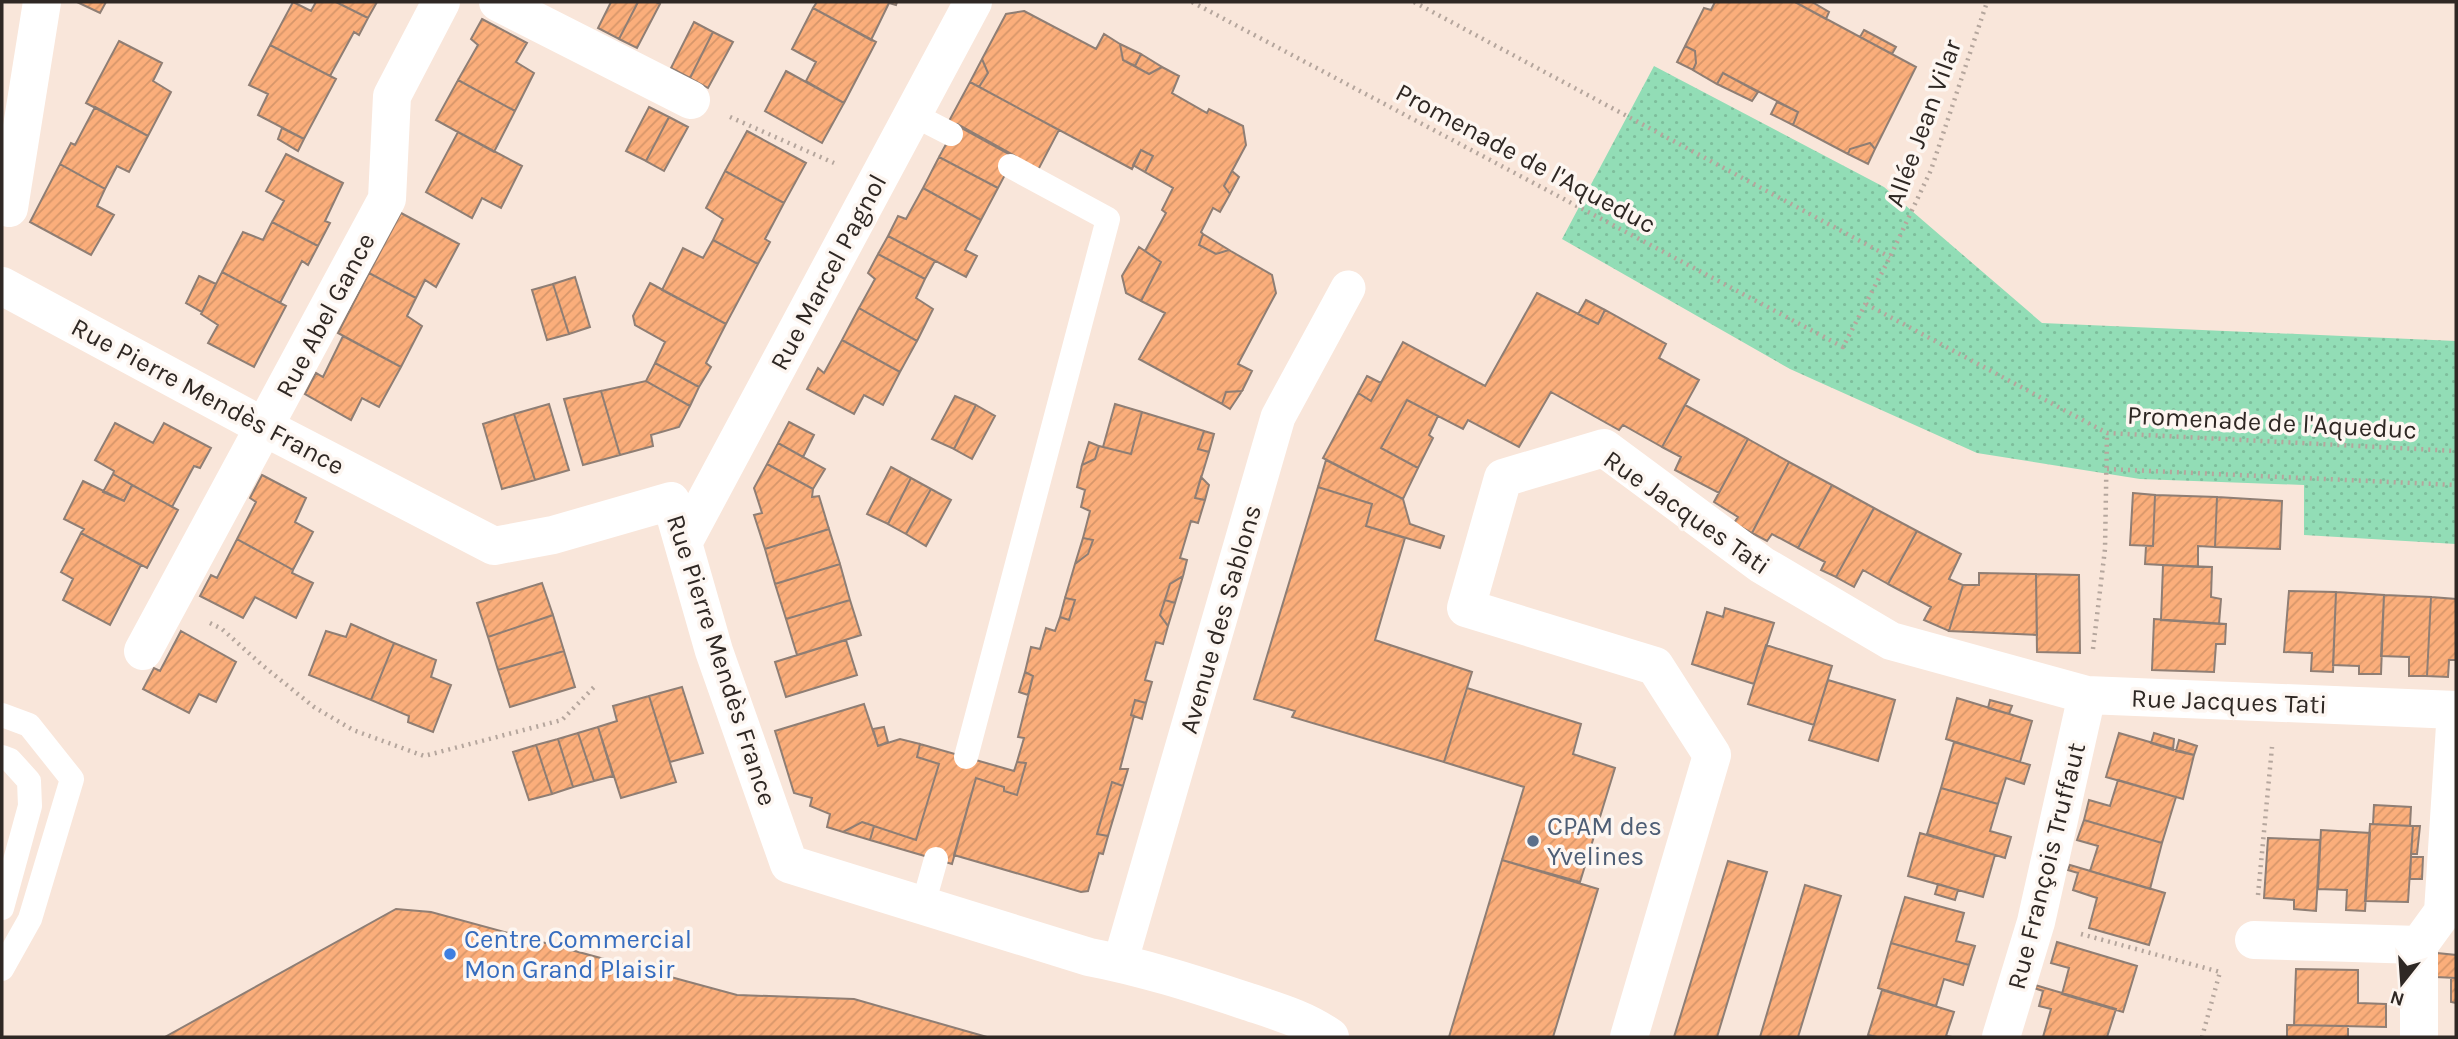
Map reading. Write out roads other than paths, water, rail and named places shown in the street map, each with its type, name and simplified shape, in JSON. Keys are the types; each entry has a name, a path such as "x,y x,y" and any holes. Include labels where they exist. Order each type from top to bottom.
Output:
{"street":[{"path":"9,208 42,2"},
{"name":"Rue Abel Gance","path":"143,651 387,199 393,96 441,2"},
{"path":"498,2 691,100"},
{"name":"Rue Marcel Pagnol","path":"683,543 973,2"},
{"name":"Rue Pierre Mendès France","path":"2,286 264,427 494,546 553,535 671,501 714,651 789,864 1311,1023 1331,1037"},
{"name":"Avenue des Sablons","path":"1104,960 1278,417 1348,288"},
{"name":"Rue Jacques Tati","path":"1629,1037 1712,755 1655,666 1466,608 1503,478 1604,448 1762,565 1891,641 2087,695 2456,710"},
{"name":"Rue François Truffaut","path":"2001,1037 2036,922 2087,695"},
{"path":"2419,1036 2419,945 2442,912 2456,710"},
{"path":"2254,940 2419,945"}],"lane":[{"path":"912,114 951,134"},
{"path":"965,757 1108,219 1010,166"},
{"path":"2,715 29,724 72,779 30,919 2,968"},
{"path":"2,757 10,760 29,781 30,806 2,908"},
{"path":"923,905 936,859"}],"place":[{"name":"CPAM des Yvelines","path":"1533,841"},
{"name":"Centre Commercial Mon Grand Plaisir","path":"450,954"}]}
